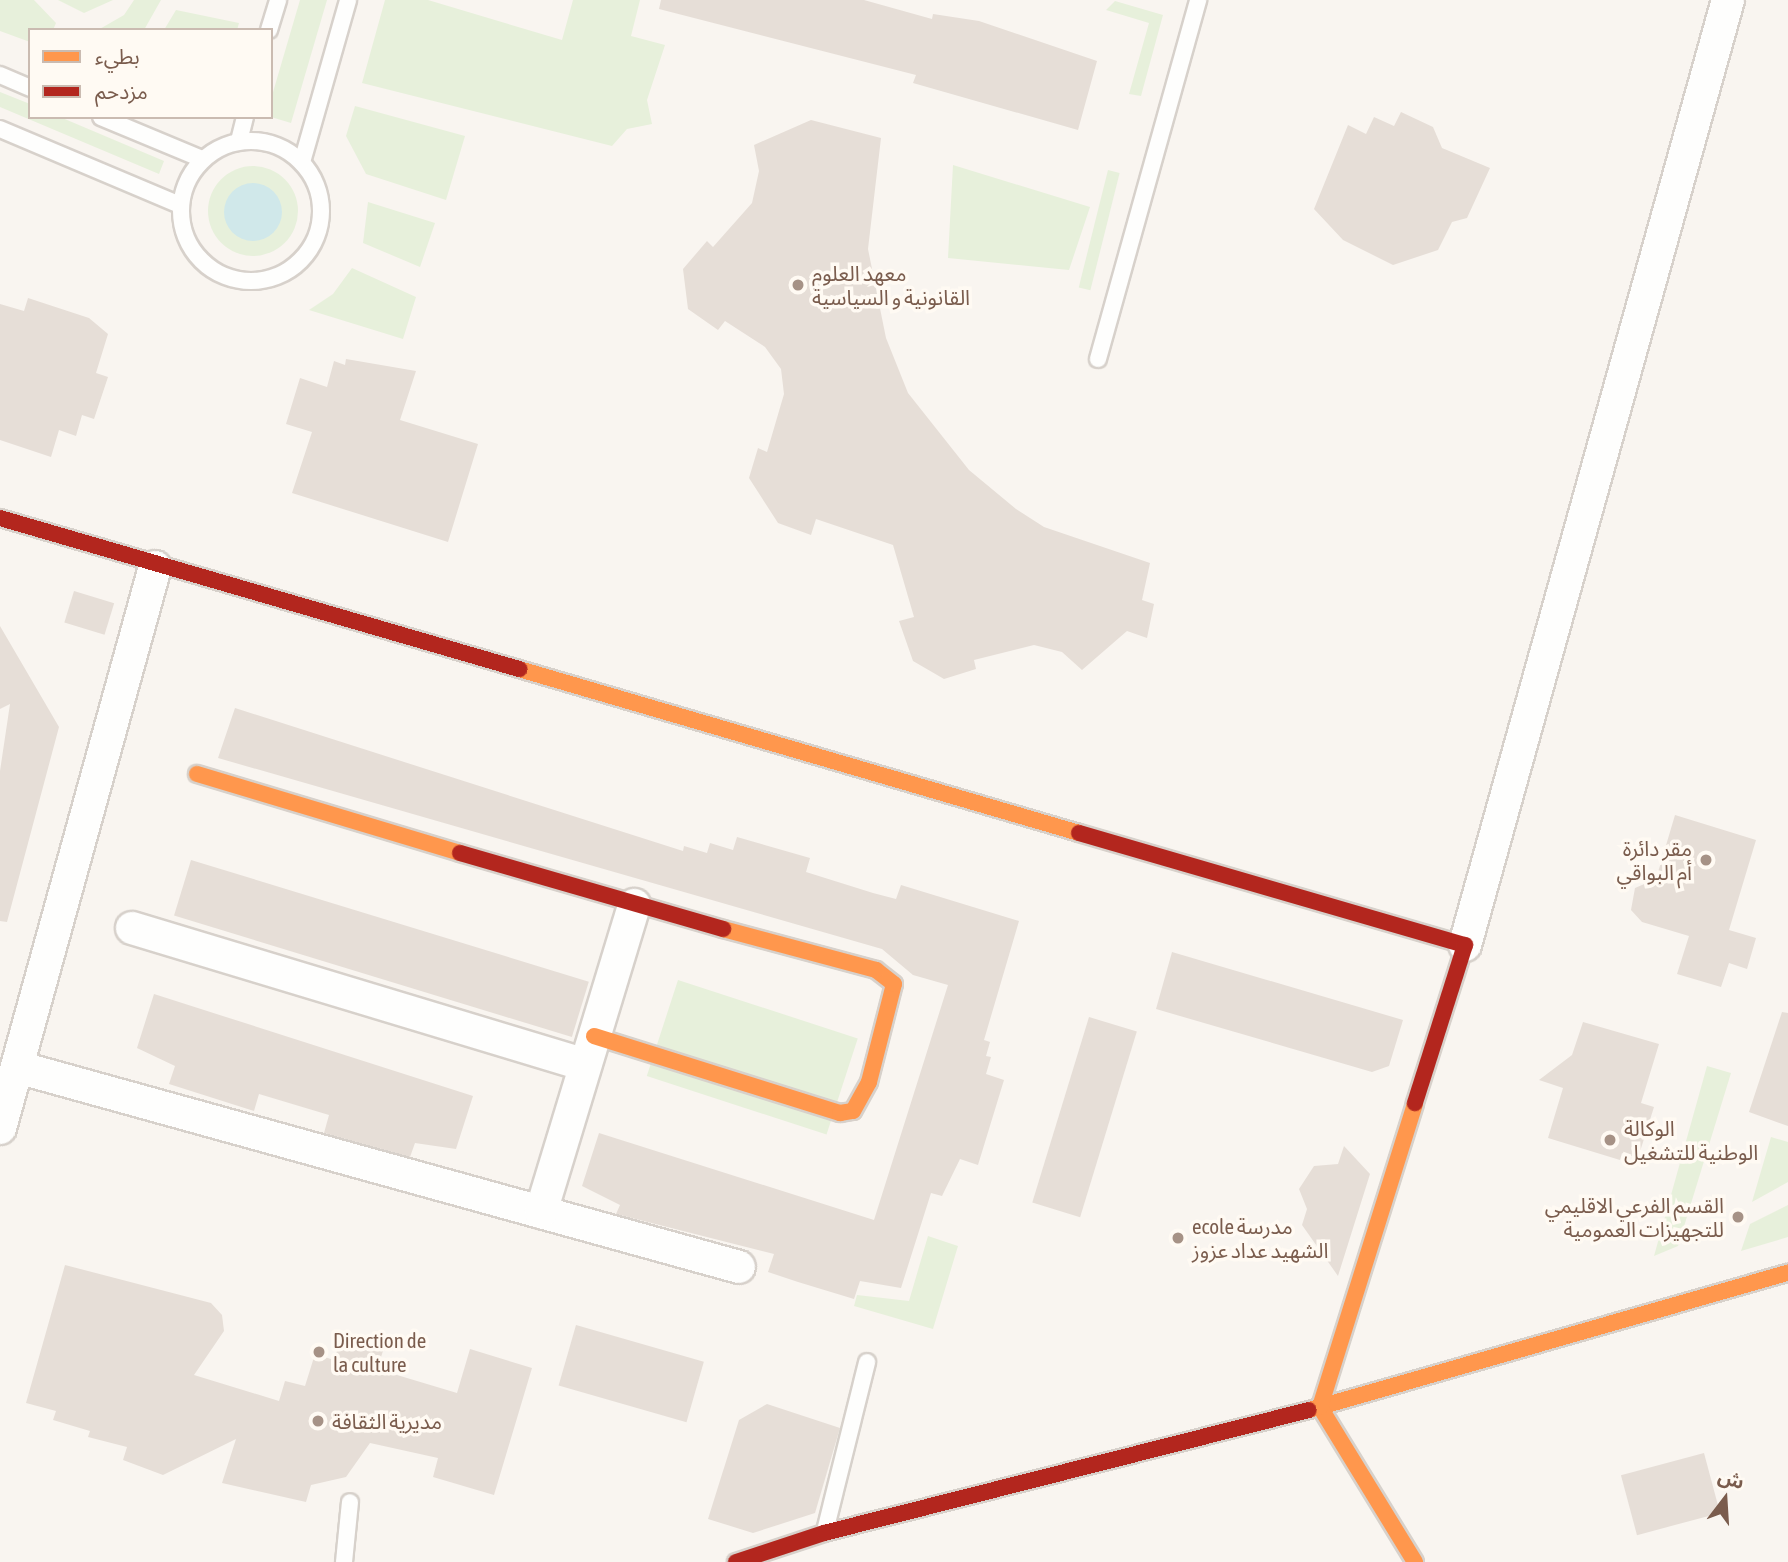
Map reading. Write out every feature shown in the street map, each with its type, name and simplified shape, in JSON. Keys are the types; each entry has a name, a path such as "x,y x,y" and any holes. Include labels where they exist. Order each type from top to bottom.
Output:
{"street":[{"path":"1415,1562 1320,1407 1465,946 1728,0"},
{"path":"0,518 155,567 1465,946"},
{"path":"0,1128 155,567"},
{"path":"132,928 590,1051 840,1113 862,1101 895,995 886,974 634,905 197,774"},
{"path":"541,1212 634,905"},
{"path":"17,1067 739,1267"},
{"path":"736,1562 824,1533 1320,1407 1788,1273"}],"lane":[{"path":"270,28 278,0"},
{"path":"302,162 348,0"},
{"path":"1098,359 1198,0"},
{"path":"0,75 28,87"},
{"path":"106,119 202,159"},
{"path":"239,141 244,119"},
{"path":"0,129 180,205"},
{"path":"239,141 284,148 302,162 316,184 318,234 306,256 262,281 236,280 203,261 182,230 180,205 202,159 239,141"},
{"path":"824,1533 867,1362"},
{"path":"344,1562 349,1502"}],"green space":[{"path":"0,0 34,0 56,23 54,28 28,28 28,41 0,31"},
{"path":"58,0 113,0 84,13"},
{"path":"134,0 161,0 145,28 101,28 124,15"},
{"path":"300,0 327,0 291,123 273,118 273,92"},
{"path":"385,0 428,0 562,40 573,0 640,0 631,36 665,45 647,100 652,124 627,129 612,146 362,83"},
{"path":"1115,1 1163,15 1141,96 1129,94 1149,23 1106,10"},
{"path":"176,10 239,23 238,28 165,28"},
{"path":"0,92 28,103 28,119 0,107"},
{"path":"355,106 465,136 446,200 366,174 346,136"},
{"path":"28,119 65,119 164,161 159,174"},
{"path":"953,165 1090,207 1069,270 948,258"},
{"path":"253,166 270,170 285,179 294,194 298,211 294,228 285,243 270,252 253,256 236,252 221,243 212,228 208,211 212,194 221,179 236,170"},
{"path":"1108,170 1120,173 1090,290 1079,287"},
{"path":"368,202 435,223 420,267 363,243"},
{"path":"352,268 416,297 403,339 309,310 333,294"},
{"path":"678,980 858,1038 827,1134 647,1076"},
{"path":"1707,1066 1731,1073 1678,1246 1654,1256"},
{"path":"1771,1137 1788,1142 1788,1182 1752,1202"},
{"path":"1788,1205 1788,1237 1741,1251 1750,1224"},
{"path":"928,1236 958,1246 933,1329 854,1306 857,1295 909,1301"}],"water":[{"path":"253,183 264,185 277,196 282,212 280,223 269,236 253,241 242,239 229,228 224,212 226,201 237,188"}],"building":[{"path":"661,0 864,0 932,19 933,14 979,21 1097,61 1078,130 913,83 916,75 659,9"},
{"path":"1401,112 1433,127 1442,148 1490,168 1467,218 1452,222 1438,250 1393,265 1343,240 1314,209 1348,125 1366,134 1374,117 1394,126"},
{"path":"811,120 881,138 868,249 886,338 908,393 969,470 1016,509 1044,527 1150,563 1142,600 1154,604 1147,638 1127,631 1082,670 1062,652 1034,645 974,660 976,669 944,679 913,661 899,621 914,617 893,545 816,519 811,535 778,523 749,478 758,448 767,452 784,394 781,369 765,347 725,321 718,330 688,309 683,269 707,241 713,247 752,203 759,171 754,145"},
{"path":"28,298 89,318 108,334 96,373 108,377 94,419 82,415 76,436 59,430 51,457 0,440 0,304 24,311"},
{"path":"346,359 416,371 400,420 478,444 448,542 292,493 312,432 286,424 300,378 327,387 334,361 345,365"},
{"path":"74,591 114,603 105,635 64,623"},
{"path":"0,626 59,727 7,922 0,921 0,771 10,704 0,709"},
{"path":"235,708 683,851 684,846 707,853 710,843 733,850 737,837 810,858 806,872 873,893 896,899 901,885 1019,921 984,1040 990,1042 986,1056 991,1057 986,1074 1004,1080 978,1165 960,1159 942,1196 931,1193 901,1288 860,1281 854,1299 798,1282 768,1272 774,1254 616,1214 620,1205 582,1186 599,1133 874,1220 948,985 913,975 882,949 218,758"},
{"name":"مقر دائرة أم البواقي","path":"1675,815 1756,840 1729,930 1756,938 1747,969 1729,963 1721,987 1677,974 1689,936 1642,922 1631,910 1635,888 1656,879"},
{"path":"191,860 589,982 572,1037 174,915"},
{"path":"1172,952 1403,1020 1389,1066 1372,1072 1156,1009"},
{"path":"154,994 473,1096 456,1149 415,1143 410,1157 324,1133 329,1115 259,1094 254,1111 169,1084 175,1066 137,1048"},
{"path":"1782,1012 1788,1013 1788,1126 1749,1112"},
{"path":"1089,1017 1137,1032 1080,1217 1032,1203"},
{"path":"1583,1022 1659,1044 1641,1103 1654,1107 1638,1158 1622,1153 1620,1160 1548,1138 1563,1088 1539,1080 1572,1055"},
{"path":"1344,1146 1370,1174 1338,1276 1302,1225 1307,1209 1299,1189 1314,1166 1338,1164"},
{"path":"65,1265 211,1303 222,1315 224,1331 194,1375 279,1401 285,1381 305,1386 315,1354 334,1360 341,1338 383,1351 377,1369 457,1393 470,1349 532,1368 494,1495 433,1477 438,1458 370,1443 346,1477 311,1485 306,1502 222,1483 236,1439 163,1475 123,1460 127,1447 88,1437 90,1431 53,1420 56,1411 26,1403"},
{"path":"576,1325 704,1362 686,1422 559,1386"},
{"path":"767,1404 840,1428 815,1513 753,1533 708,1519 739,1420"},
{"path":"1704,1453 1720,1513 1637,1535 1621,1475"}],"traffic: slow":[{"path":"519,669 1079,833"},
{"path":"197,774 460,853"},
{"path":"594,1036 840,1113 853,1111 869,1082 894,984 876,970 723,929"},
{"path":"1415,1103 1320,1407 1415,1562"},
{"path":"1309,1410 1788,1273"}],"traffic: jam":[{"path":"0,518 519,669"},
{"path":"1079,833 1465,945 1415,1103"},
{"path":"460,853 723,929"},
{"path":"736,1562 824,1533 1309,1410"}],"place":[{"name":"معهد العلوم القانونية و السياسية","path":"798,285"},
{"name":"مقر دائرة أم البواقي","path":"1706,860"},
{"name":"الوكالة الوطنية للتشغيل","path":"1610,1140"},
{"name":"القسم الفرعي الاقليمي للتجهيزات العمومية","path":"1738,1217"},
{"name":"ecole مدرسة الشهيد عداد عزوز","path":"1178,1238"},
{"name":"Direction de la culture","path":"319,1352"},
{"name":"مديرية الثقافة","path":"318,1421"}]}
